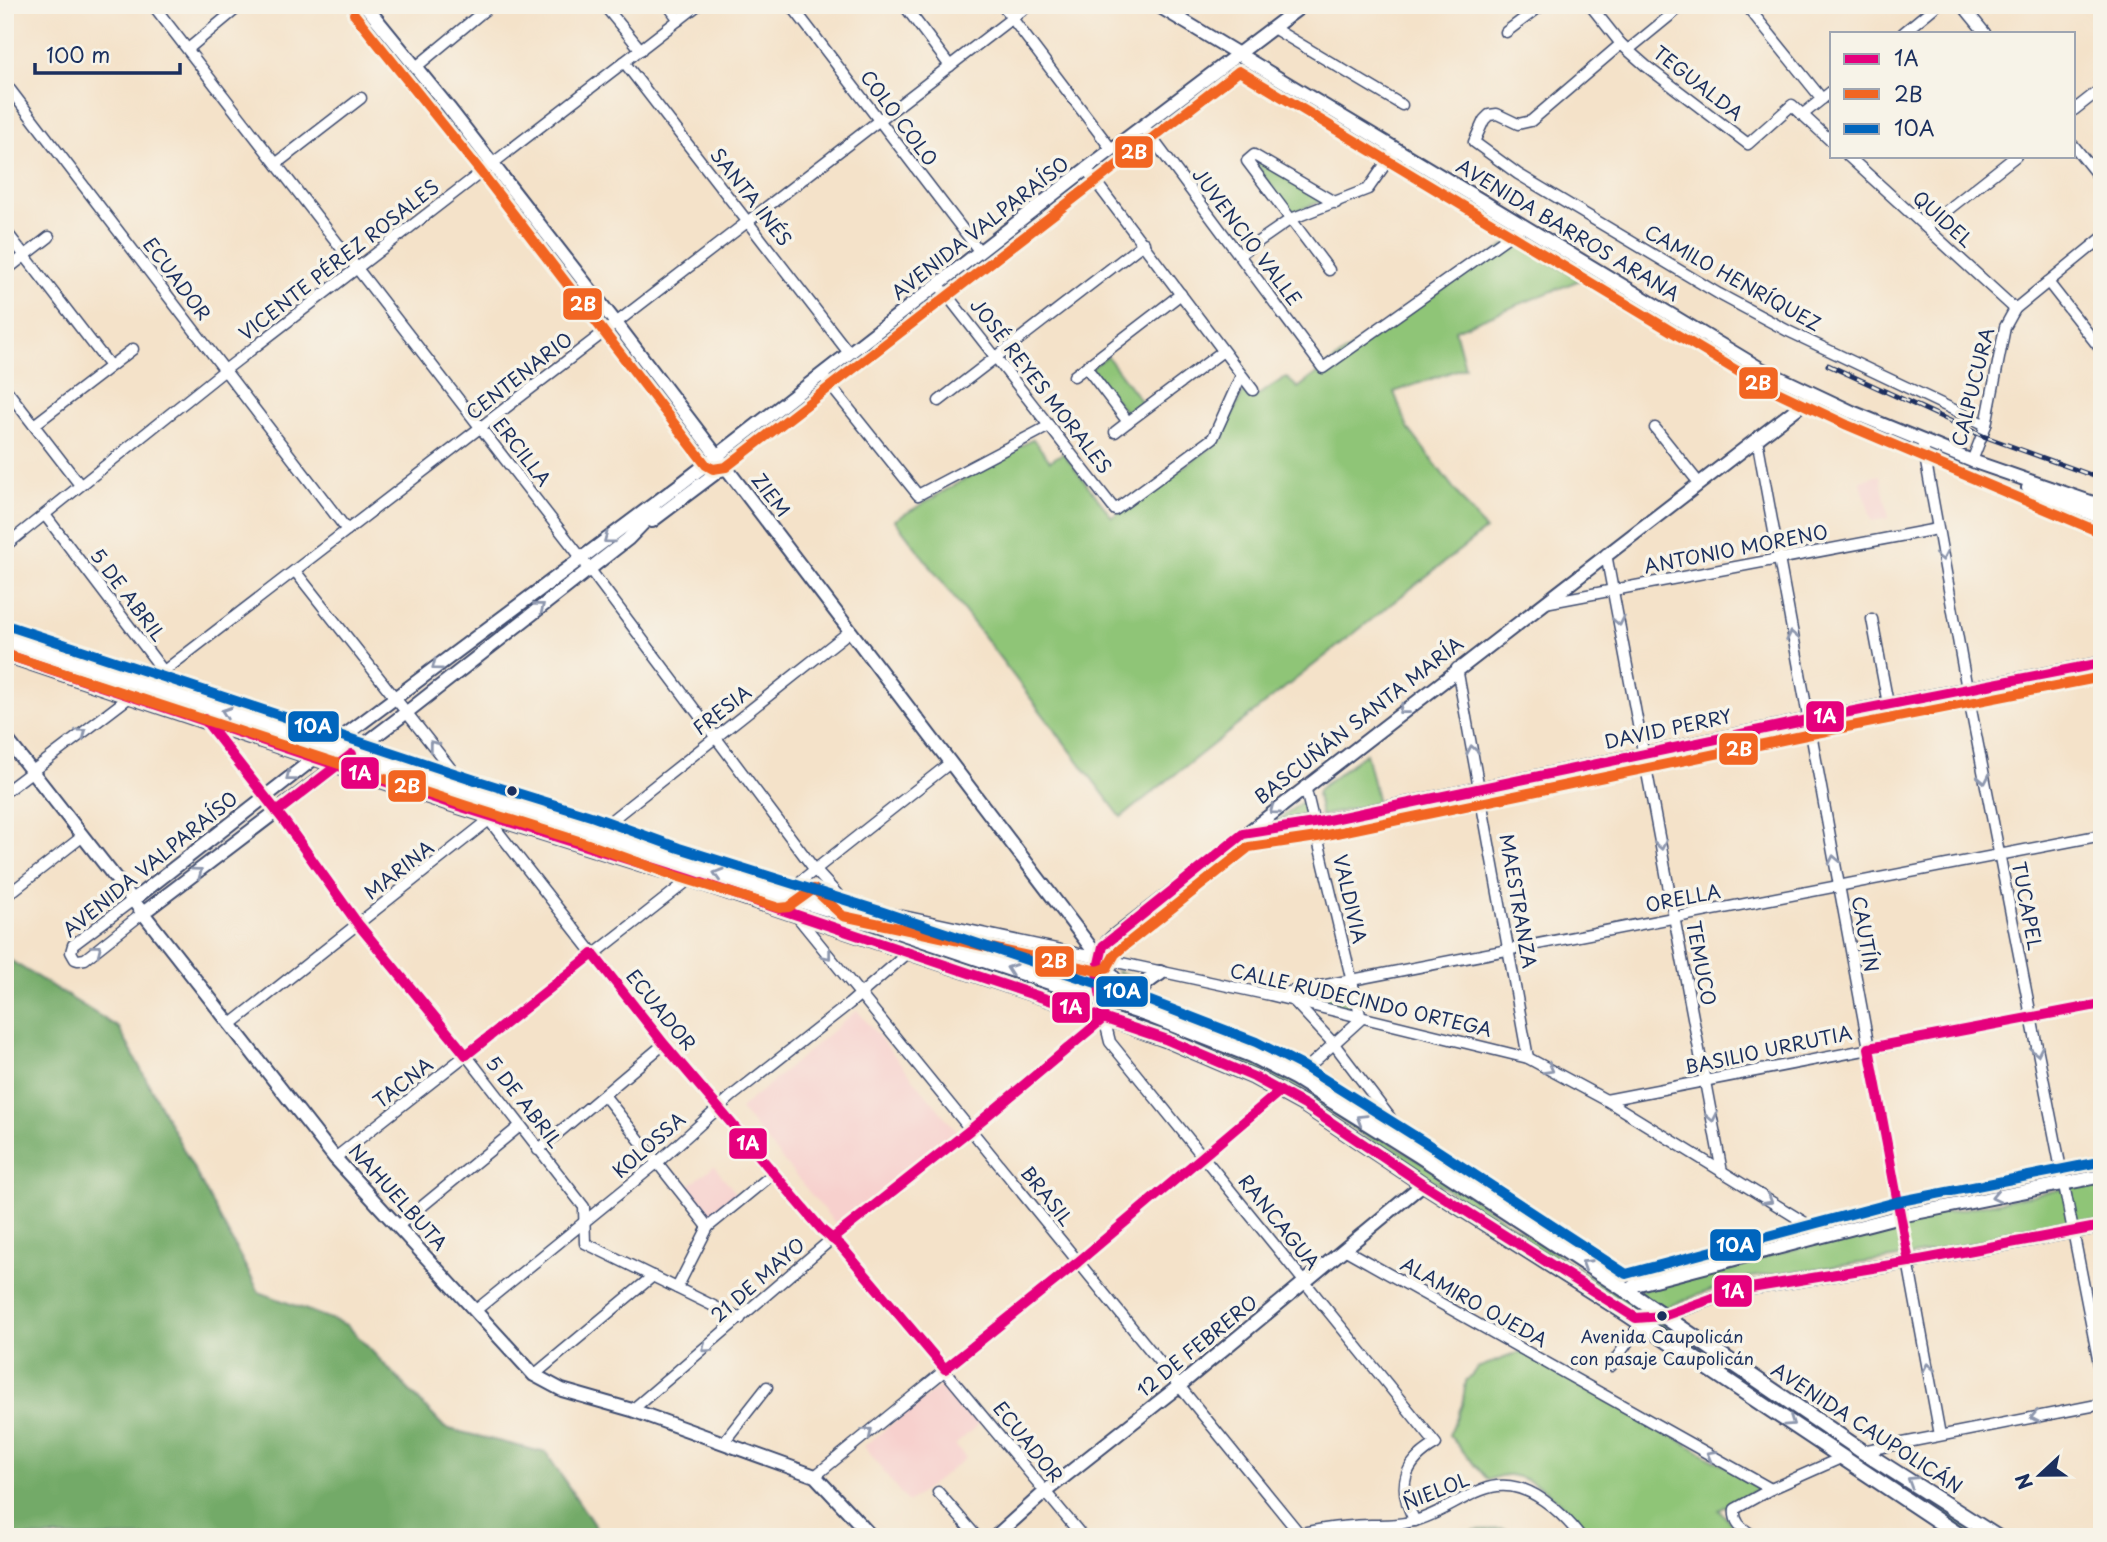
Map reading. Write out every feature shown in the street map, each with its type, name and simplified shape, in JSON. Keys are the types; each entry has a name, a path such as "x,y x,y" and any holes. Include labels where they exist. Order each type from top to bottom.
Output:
{"main road":[{"name":"AVENIDA CAUPOLICÁN","path":"5,639 1143,1013 1251,1055 1296,1078 1419,1155 1627,1291 1862,1451 1997,1537"},
{"name":"AVENIDA CAUPOLICÁN","path":"5,654 338,764 492,820 690,879 1104,1018 1165,1039 1254,1077 1305,1105 1636,1320 1962,1537"},
{"path":"1143,1013 1141,990 1145,982 1160,973"},
{"path":"1254,1077 1283,1081 1296,1078"},
{"path":"1423,1184 1434,1180 1447,1180 1468,1188"},
{"path":"1497,1231 1509,1215"},
{"path":"1636,1320 1663,1316"},
{"path":"1843,1457 1858,1453 1875,1459"}],"street":[{"name":"ERCILLA","path":"153,5 481,427 815,870 860,920"},
{"path":"188,49 241,5"},
{"name":"ZIEM","path":"365,5 616,323 1143,1013"},
{"path":"415,67 491,5"},
{"path":"604,5 641,50"},
{"path":"668,5 679,20"},
{"name":"VICENTE PÉREZ ROSALES","path":"5,546 225,370 698,5"},
{"name":"COLO COLO","path":"791,5 980,252"},
{"path":"904,5 950,66"},
{"path":"1002,5 1112,150"},
{"name":"CENTENARIO","path":"164,671 1028,5"},
{"name":"AVENIDA BARROS ARANA","path":"1157,5 1761,369 1814,395 1972,461 2102,506"},
{"name":"AVENIDA VALPARAÍSO","path":"721,461 682,483 585,564 407,712 85,959 78,960 73,957 73,945 265,796 395,697 585,564 628,539 721,461 822,375 849,353 1303,5"},
{"path":"1506,32 1542,5"},
{"name":"TEGUALDA","path":"1590,5 1624,47 1748,144 1792,105 1802,115"},
{"path":"1624,47 1683,5"},
{"path":"1746,5 1822,100"},
{"path":"1904,32 1937,5"},
{"path":"1962,5 1983,32"},
{"path":"1273,29 1402,105"},
{"name":"CAMILO HENRÍQUEZ","path":"1624,47 1531,121 1518,124 1497,114 1489,115 1474,142 1518,174 1719,294 1797,335 1986,425"},
{"name":"SANTA INÉS","path":"624,62 849,353"},
{"name":"ECUADOR","path":"5,83 347,530"},
{"path":"2076,108 2102,88"},
{"path":"1830,93 1802,115 1830,140"},
{"path":"277,163 361,98"},
{"name":"JUVENCIO VALLE","path":"1143,126 1323,368 1523,226"},
{"path":"2076,148 2102,181"},
{"path":"1239,255 1291,219 1368,189 1396,149"},
{"path":"1329,270 1247,162 1254,155 1336,203"},
{"name":"QUIDEL","path":"1849,158 2015,309"},
{"path":"1926,227 2013,158"},
{"path":"1086,169 1253,390"},
{"path":"5,230 110,366"},
{"path":"5,271 49,237"},
{"name":"CALPUCURA","path":"1972,461 1986,425 2005,327 2015,309 2102,238"},
{"path":"940,401 1143,243"},
{"path":"2048,282 2102,351"},
{"name":"JOSÉ REYES MORALES","path":"939,285 1115,509 1213,438 1241,376"},
{"path":"1074,376 1181,294"},
{"path":"34,425 133,349"},
{"path":"1115,432 1223,351"},
{"path":"1086,367 1128,422"},
{"path":"822,375 918,495 1049,426"},
{"path":"5,388 80,485"},
{"name":"BASCUÑÁN SANTA MARÍA","path":"1098,957 1103,946 1115,935 1243,834 1814,395"},
{"path":"1655,428 1699,483"},
{"name":"CAUTÍN","path":"1757,439 1940,1435"},
{"name":"TUCAPEL","path":"1923,440 1967,689 2102,1379"},
{"name":"AVENIDA BARROS ARANA","path":"1972,461 1978,467 2102,518"},
{"name":"AVENIDA VALPARAÍSO","path":"628,539 682,483"},
{"name":"5 DE ABRIL","path":"44,515 183,697"},
{"name":"ANTONIO MORENO","path":"1541,604 1937,529"},
{"name":"TEMUCO","path":"1606,554 1722,1172"},
{"path":"295,571 471,793"},
{"path":"1872,619 1888,704"},
{"name":"FRESIA","path":"590,830 615,817 850,631"},
{"name":"DAVID PERRY","path":"1243,834 1314,823 1808,720 2102,663"},
{"name":"MAESTRANZA","path":"1457,668 1528,1058"},
{"path":"5,792 131,696"},
{"name":"5 DE ABRIL","path":"204,719 265,796 358,924 466,1055 584,1207 584,1243 740,1319"},
{"name":"NAHUELBUTA","path":"5,737 335,1158 534,1375 562,1390 632,1410 815,1476 872,1537"},
{"path":"783,895 950,763"},
{"name":"VALDIVIA","path":"1305,786 1361,1019"},
{"path":"615,817 620,841"},
{"name":"ECUADOR","path":"492,820 664,1044 832,1239 841,1246 1083,1537"},
{"name":"MARINA","path":"230,1025 492,820"},
{"name":"ORELLA","path":"1270,995 2102,835"},
{"path":"5,897 83,836"},
{"name":"TACNA","path":"335,1158 690,879"},
{"name":"CALLE RUDECINDO ORTEGA","path":"847,903 1270,995 1528,1058 1606,1100 1825,1235"},
{"name":"BRASIL","path":"795,914 1299,1533"},
{"name":"KOLOSSA","path":"476,1310 585,1223 719,1107 909,953"},
{"path":"1098,957 1099,999 1104,1018"},
{"path":"1294,1001 1334,1044 1419,1155"},
{"name":"BASILIO URRUTIA","path":"1606,1100 2102,1004"},
{"name":"21 DE MAYO","path":"632,1410 832,1239 970,1130 1104,1018"},
{"name":"RANCAGUA","path":"1104,1018 1110,1042 1436,1444 1422,1452 1406,1474 1404,1496 1415,1521"},
{"path":"1296,1078 1361,1019"},
{"path":"538,1150 664,1044"},
{"path":"815,1476 1078,1262 1280,1091"},
{"path":"604,1095 708,1227"},
{"path":"397,1226 520,1126"},
{"path":"677,1288 708,1227 774,1172"},
{"path":"1627,1291 1635,1285 1900,1216 2102,1176"},
{"name":"12 DE FEBRERO","path":"995,1537 1046,1492 1423,1184"},
{"path":"1663,1316 1733,1291 2102,1226"},
{"name":"ALAMIRO OJEDA","path":"1344,1249 1771,1489"},
{"path":"534,1375 653,1276"},
{"path":"1611,1366 1636,1320"},
{"path":"723,1443 766,1387"},
{"path":"1862,1451 2102,1404"},
{"path":"1755,1537 1735,1520 1735,1509 1771,1489 1843,1457"},
{"name":"ÑIELOL","path":"1287,1537 1299,1533 1415,1521 1496,1486 1510,1486 1540,1498 1554,1508 1581,1537"},
{"path":"938,1492 977,1537"}],"shaded area":[{"path":"1880,475 1889,518 1872,521 1860,480"},
{"path":"857,1010 959,1134 839,1228 740,1109"},
{"path":"714,1166 740,1198 713,1219 688,1186"},
{"path":"949,1379 982,1421 955,1445 966,1458 908,1503 864,1446"}],"green space":[{"path":"1258,161 1325,200 1291,213 1255,164"},
{"path":"1512,240 1580,280 1455,330 1465,367 1394,392 1408,428 1485,530 1121,817 895,520 1033,439 1050,461 1063,453 1112,517 1225,438 1223,434 1246,386 1255,397 1286,377 1298,388 1351,348 1470,271"},
{"path":"1107,356 1144,405 1129,417 1091,368"},
{"path":"17,647 311,747 307,750 13,650"},
{"path":"1366,753 1378,803 1321,816 1317,794 1319,789"},
{"path":"361,763 598,838 1139,1018 1249,1059 1297,1085 1417,1159 1506,1221 1991,1537 1977,1537 1847,1448 1285,1085 1219,1052 1107,1012 357,766"},
{"path":"1303,801 1308,819 1271,826"},
{"path":"816,885 824,889 840,909 801,896 810,886"},
{"path":"856,909 931,931 1089,969 1089,989 1055,978 1045,971 863,917"},
{"path":"5,957 119,1028 259,1292 347,1325 445,1428 546,1453 602,1537 5,1537"},
{"path":"1117,971 1142,979 1135,986 1132,995"},
{"path":"1347,984 1353,1011 1294,996"},
{"path":"2102,1181 2102,1220 1892,1259 1744,1278 1661,1309 1637,1295 1639,1290 1884,1225"},
{"path":"1523,1351 1762,1487 1719,1510 1748,1537 1586,1537 1564,1507 1533,1483 1510,1475 1488,1480 1449,1435 1462,1405 1466,1382 1477,1368"},
{"path":"1506,1529 1510,1537 1461,1537 1474,1530"}],"railway":[{"path":"1828,365 1983,436 2102,479"}],"transit line":[{"name":"2B","path":"354,14 481,172 706,465 713,469 726,467 1239,71 1754,381 1847,425 2097,531"},
{"name":"10A","path":"9,626 1150,1001 1256,1042 1303,1066 1426,1143 1626,1274 1896,1202 2099,1162"},
{"name":"1A","path":"5,654 449,803 690,879 1165,1039 1254,1077 1305,1105 1423,1184 1636,1318 1663,1316 1733,1291 2102,1226"},
{"name":"2B","path":"5,654 779,908 789,907 814,889 843,916 1098,971 1107,968 1115,954 1124,946 1249,847 1317,837 1811,734 2102,677"},
{"name":"1A","path":"1104,1018 1097,972 1103,946 1243,834 1314,823 1808,720 2102,663"},
{"name":"1A","path":"204,719 285,822 358,924 466,1055"},
{"name":"1A","path":"277,812 352,754"},
{"name":"1A","path":"593,954 664,1044 822,1230 841,1246 945,1369 1078,1262 1280,1091"},
{"name":"1A","path":"466,1055 593,954"},
{"name":"1A","path":"1909,1262 1869,1048 2102,1004"},
{"name":"1A","path":"832,1239 970,1130 1104,1018"}],"place":[{"name":"Avenida Caupolicán con pasaje Caupolicán","path":"1662,1316"}]}
